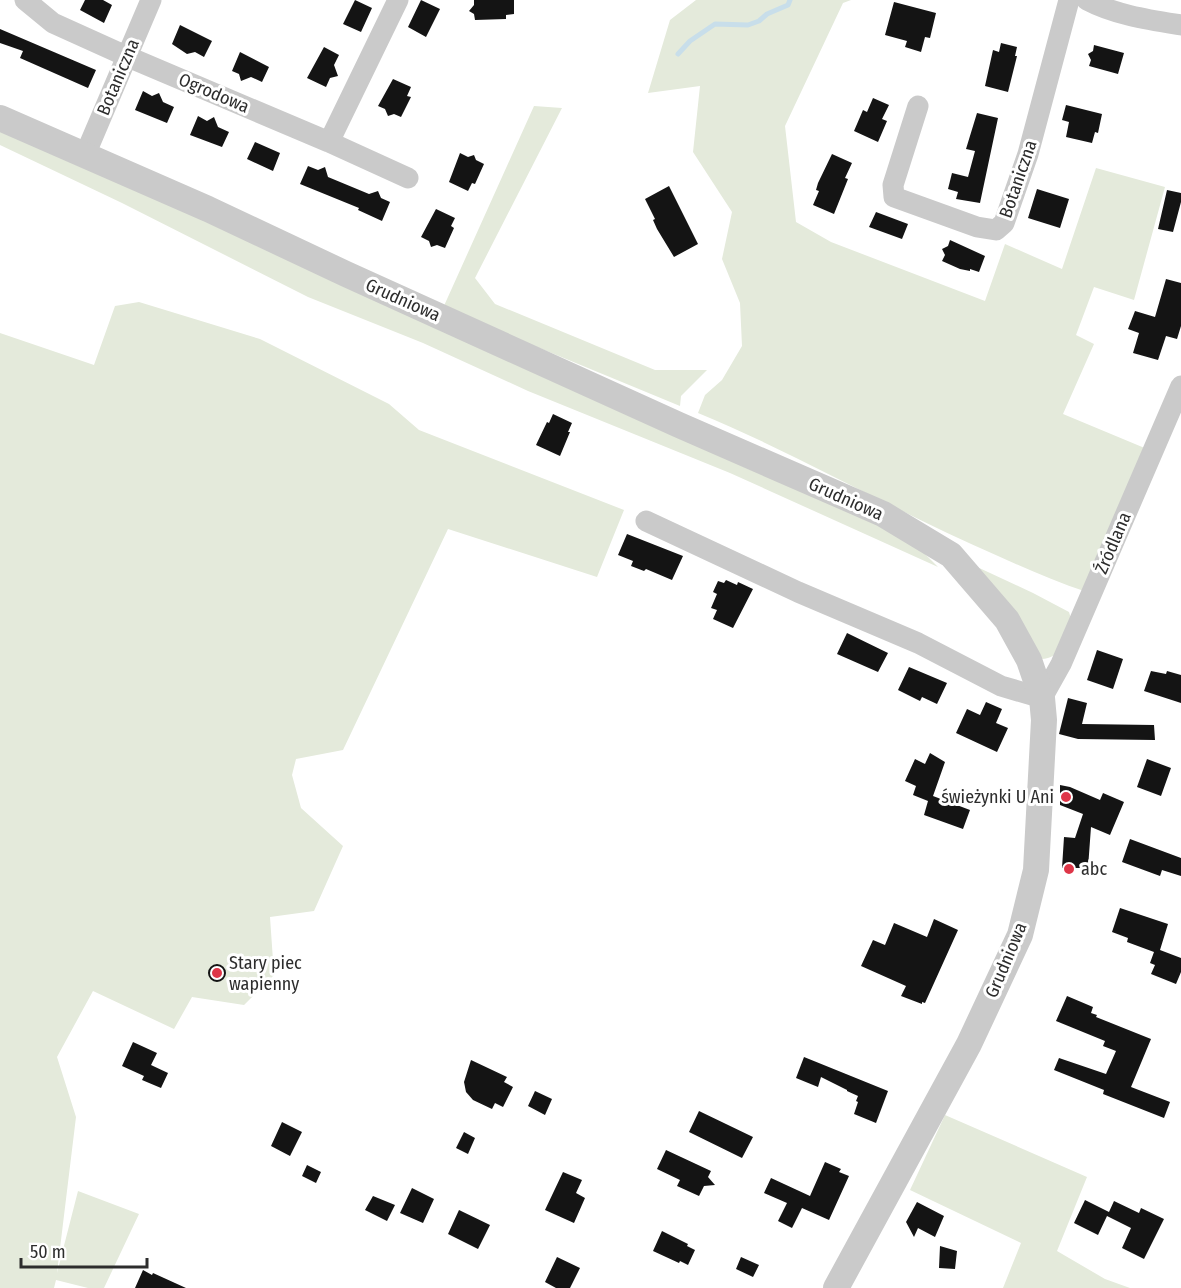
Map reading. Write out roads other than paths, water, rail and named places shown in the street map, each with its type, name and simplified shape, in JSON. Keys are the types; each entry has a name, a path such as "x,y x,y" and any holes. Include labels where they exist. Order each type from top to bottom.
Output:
{"street":[{"name":"Ogrodowa","path":"25,0 53,23 408,178"},
{"name":"Botaniczna","path":"85,155 151,0"},
{"path":"329,142 398,0"},
{"name":"Botaniczna","path":"918,106 893,184 894,197 977,227 996,231 1004,223 1028,154 1069,0"},
{"path":"1087,0 1098,6 1181,25"},
{"name":"Grudniowa","path":"0,118 208,209 679,425 883,514 951,555 1007,620 1029,660 1042,698 1044,720 1036,870 1020,935 969,1044 836,1288"},
{"name":"Źródlana","path":"1042,698 1061,664 1181,386"},
{"path":"646,521 798,592 918,643 1000,686 1042,698"}],"waterway":[{"path":"678,54 690,41 715,24 748,25 788,5 790,0"}],"place":[{"name":"świeżynki U Ani","path":"1066,797"},
{"name":"abc","path":"1069,869"},
{"name":"Stary piec wapienny","path":"217,973"}]}
